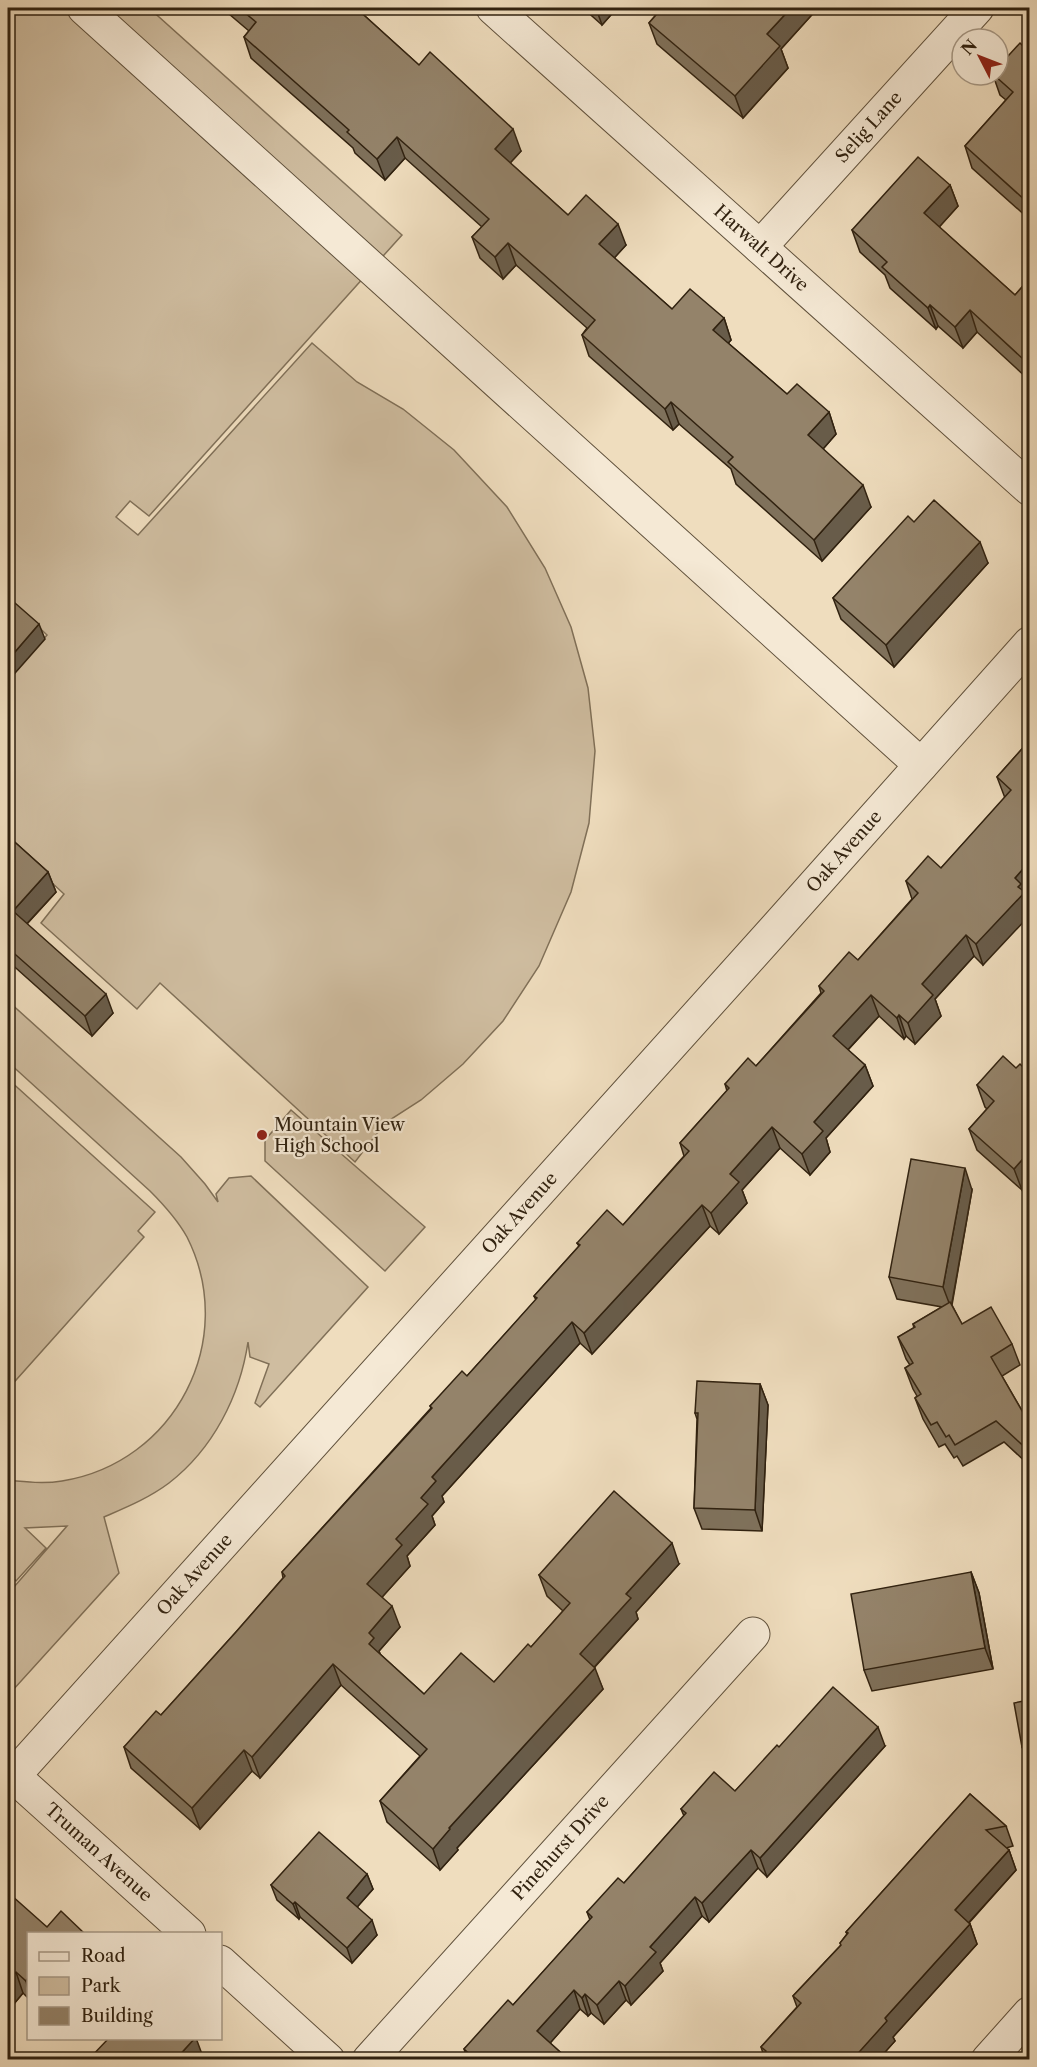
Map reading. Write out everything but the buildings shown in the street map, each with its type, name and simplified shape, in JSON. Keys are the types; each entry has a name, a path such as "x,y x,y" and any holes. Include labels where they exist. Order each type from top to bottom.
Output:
{"street":[{"path":"84,8 921,765"},
{"name":"Harwalt Drive","path":"493,8 1029,489"},
{"name":"Selig Lane","path":"760,247 977,8"},
{"name":"Oak Avenue","path":"9,1777 1029,643"},
{"name":"Pinehurst Drive","path":"369,2060 753,1634"},
{"name":"Truman Avenue","path":"9,1777 187,1932"},
{"path":"222,1964 328,2060"},
{"path":"988,2060 1029,2013"}],"green space":[{"path":"8,8 149,8 402,235 149,516 130,501 116,517 138,535 312,343 357,382 403,409 454,450 507,507 545,568 571,627 588,688 595,751 589,823 571,892 539,966 503,1021 463,1064 421,1100 385,1123 355,1162 160,983 137,1009 41,923 64,894 8,842 8,680 47,635 26,615 8,635"},
{"path":"8,1001 181,1157 218,1202 216,1194 229,1178 251,1176 368,1287 260,1407 255,1403 269,1364 250,1357 248,1342 231,1401 211,1438 185,1469 169,1483 146,1498 104,1517 119,1573 13,1690 8,1685 8,1582 14,1587 67,1526 25,1528 46,1548 16,1581 8,1573 8,1480 42,1483 62,1481 102,1470 137,1450 165,1423 186,1391 200,1355 205,1316 201,1276 187,1237 175,1218 150,1191 8,1062"},
{"path":"8,1079 155,1212 138,1231 144,1237 8,1389"},
{"path":"291,1110 425,1227 385,1271 265,1161 265,1140"}],"place":[{"name":"Mountain View High School","path":"262,1135"}]}
